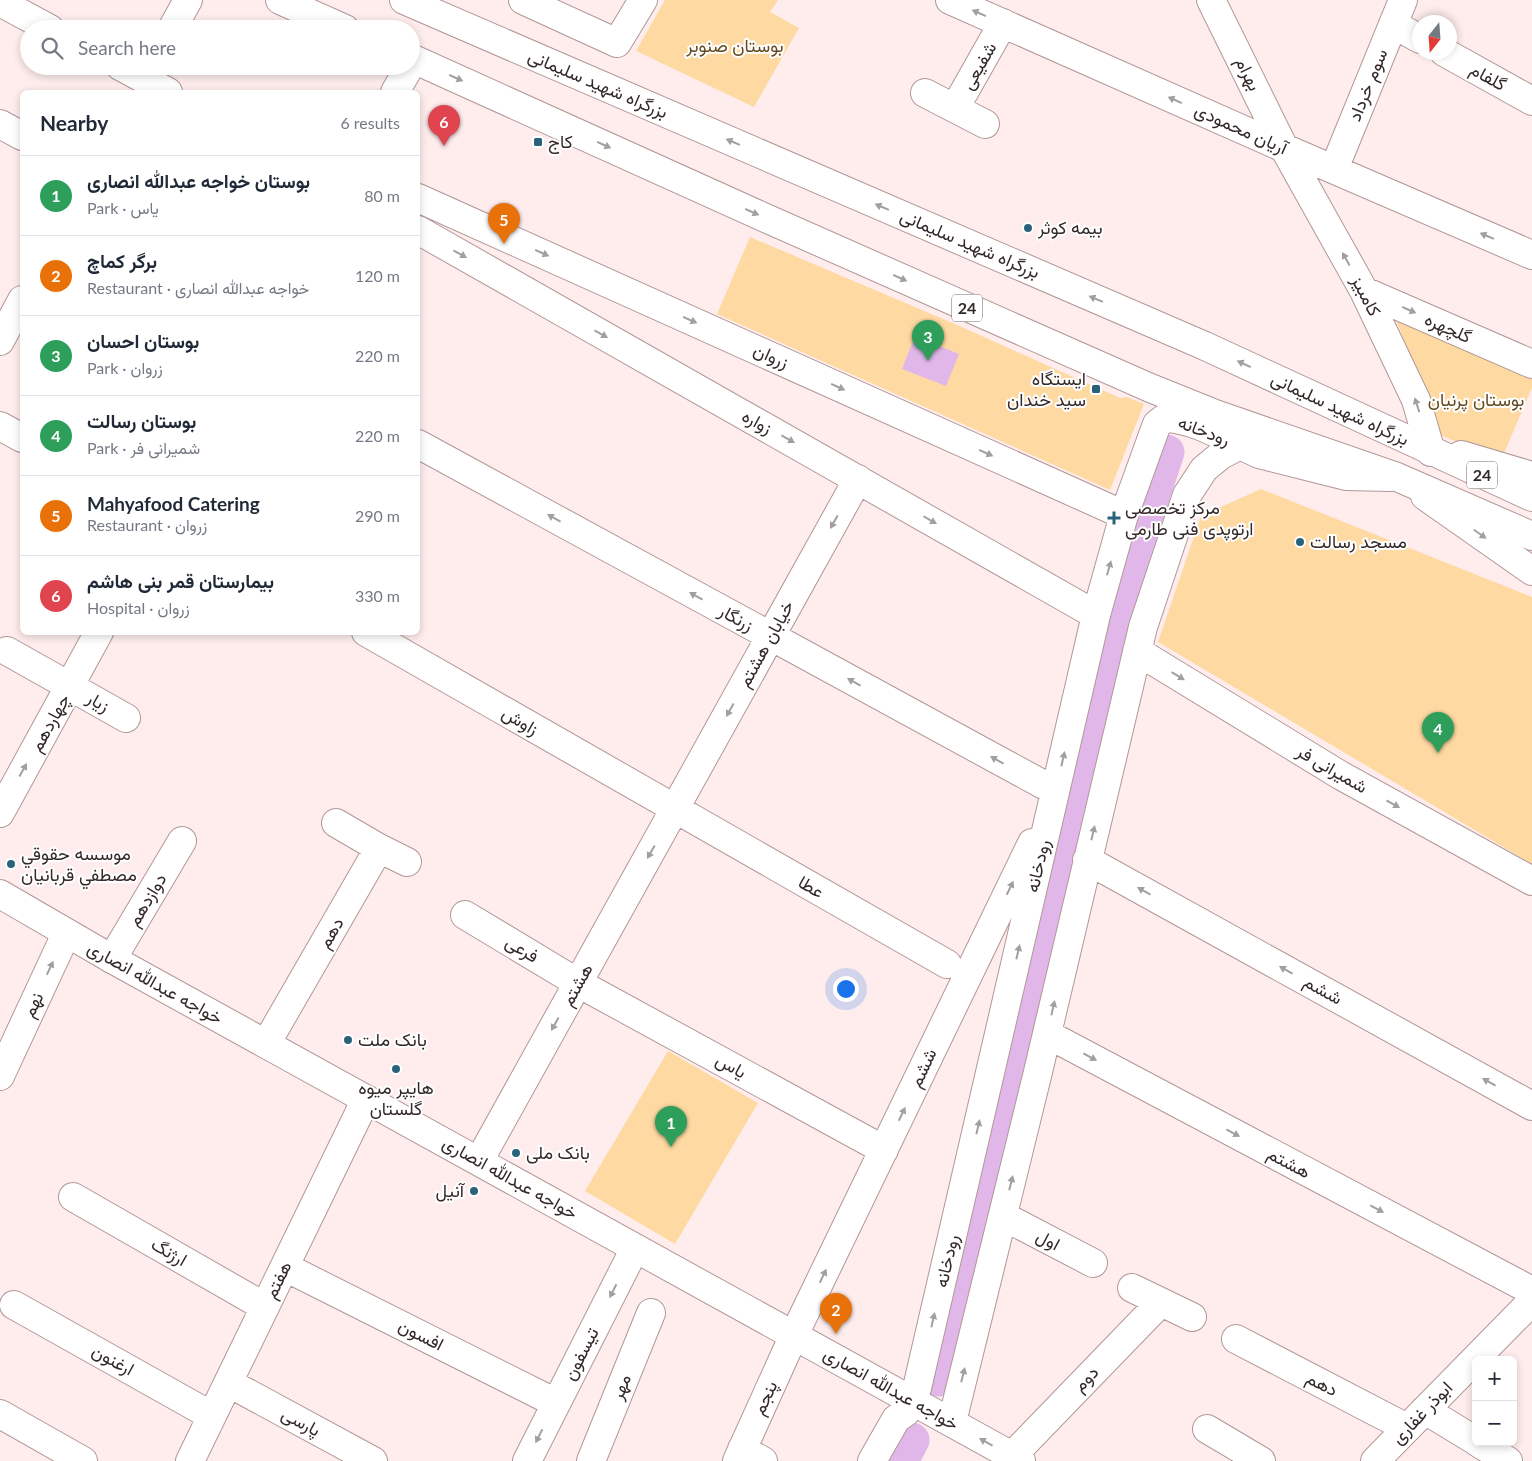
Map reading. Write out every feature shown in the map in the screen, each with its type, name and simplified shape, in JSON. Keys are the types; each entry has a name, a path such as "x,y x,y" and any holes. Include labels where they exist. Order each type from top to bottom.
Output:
{"main road":[{"path":"177,20 188,0"},
{"path":"280,0 325,20"},
{"name":"بزرگراه شهید سلیمانی","path":"404,0 423,6 1196,342 1532,497"},
{"path":"523,0 617,43 643,0"},
{"name":"آریان محمودی","path":"950,0 1532,256"},
{"name":"بهرام","path":"1211,0 1284,148"},
{"path":"0,2 33,20"},
{"path":"1398,12 1412,29"},
{"name":"سوم خرداد","path":"1334,169 1398,12"},
{"name":"شفیعی","path":"955,108 1003,23"},
{"name":"گلفام","path":"1457,59 1532,102"},
{"name":"24","path":"420,66 1148,387 1215,414 1397,477 1532,536"},
{"path":"396,90 404,75"},
{"path":"144,79 164,90"},
{"path":"925,93 985,124"},
{"path":"0,124 20,135"},
{"name":"کامبیز","path":"1284,148 1364,291 1416,400 1431,452"},
{"name":"زروان","path":"420,199 1124,515"},
{"name":"زواره","path":"420,231 1096,615"},
{"name":"گلچهره","path":"1364,291 1532,364"},
{"path":"0,339 20,304"},
{"name":"رودخانه","path":"913,1401 920,1378 1096,615 1124,515 1157,424 1165,418 1179,418 1193,422 1259,454 1346,476 1397,477"},
{"path":"0,426 20,437"},
{"name":"زرنگار","path":"420,445 770,636 1054,797"},
{"name":"رودخانه","path":"952,1422 1047,1034 1143,627 1188,496 1204,469 1221,455 1240,445"},
{"path":"1431,452 1452,453 1532,476"},
{"path":"1397,477 1532,571"},
{"name":"خیابان هشتم","path":"675,809 858,479"},
{"name":"چهاردهم","path":"0,813 97,635"},
{"name":"زاوش","path":"371,635 675,809"},
{"name":"زیار","path":"4,649 126,718"},
{"name":"شمیرانی فر","path":"1137,651 1340,775 1532,881"},
{"name":"ششم","path":"794,1335 1054,797"},
{"name":"عطا","path":"675,809 947,964"},
{"name":"هشتم","path":"479,1161 675,809"},
{"path":"336,823 407,862"},
{"name":"دوازدهم","path":"112,959 182,841"},
{"name":"دهم","path":"266,1044 379,848"},
{"name":"ششم","path":"1087,860 1532,1106"},
{"name":"خواجه عبدالله انصاری","path":"0,894 66,934 1016,1458"},
{"name":"فرعی","path":"465,915 578,983"},
{"name":"نهم","path":"0,1076 66,934"},
{"name":"یاس","path":"578,983 884,1150"},
{"name":"هشتم","path":"1047,1034 1532,1292"},
{"name":"هفتم","path":"190,1461 366,1099"},
{"name":"ارژنگ","path":"74,1197 265,1307"},
{"name":"اول","path":"1002,1216 1092,1264"},
{"name":"تیسفون","path":"526,1461 635,1248"},
{"name":"افسون","path":"285,1266 556,1403"},
{"path":"1132,1288 1192,1317"},
{"name":"ابوذر غفاری","path":"1375,1461 1532,1301"},
{"name":"دوم","path":"1016,1458 1160,1302"},
{"name":"ارغنون","path":"14,1305 212,1416"},
{"name":"مهر","path":"592,1461 651,1312"},
{"name":"پنجم","path":"748,1457 794,1335"},
{"name":"دهم","path":"1236,1339 1416,1419"},
{"name":"پارسی","path":"229,1383 373,1461"},
{"path":"872,1461 896,1419 906,1412 913,1401"},
{"path":"0,1414 83,1461"},
{"path":"1416,1419 1472,1440"},
{"path":"1207,1429 1260,1461"},
{"path":"1484,1446 1508,1461"}],"green space":[{"name":"بوستان صنوبر","path":"665,0 778,0 770,12 799,28 754,107 636,51"},
{"path":"750,237 955,324 1120,398 1127,397 1144,404 1110,490 717,314"},
{"name":"بوستان پرنیان","path":"1396,320 1532,374 1532,388 1501,460 1440,435"},
{"path":"1261,489 1532,597 1532,864 1158,642 1201,516"},
{"path":"668,1051 758,1103 675,1244 585,1191"}],"shaded area":[{"path":"915,336 959,354 946,386 902,369"}],"waterway":[{"path":"939,1379 1046,968 1075,838 1101,707 1128,610 1130,564 1167,452"},
{"path":"901,1461 912,1440"}],"place":[{"name":"کاج","path":"538,142"},
{"name":"بیمارستان قمر بنی هاشم","path":"444,146"},
{"name":"بیمه کوثر","path":"1028,228"},
{"name":"Mahyafood Catering","path":"504,244"},
{"name":"بوستان احسان","path":"928,361"},
{"name":"ایستگاه سید خندان","path":"1096,389"},
{"name":"مرکز تخصصی ارتوپدی فنی طارمی","path":"1114,518"},
{"name":"مسجد رسالت","path":"1300,542"},
{"name":"بوستان رسالت","path":"1438,753"},
{"name":"موسسه حقوقي مصطفي قربانيان","path":"11,864"},
{"name":"بانک ملت","path":"348,1040"},
{"name":"هایپر میوه گلستان","path":"396,1069"},
{"name":"بوستان خواجه عبدالله انصاری","path":"671,1147"},
{"name":"بانک ملی","path":"516,1153"},
{"name":"آنیل","path":"474,1191"},
{"name":"برگر کماچ","path":"836,1334"}]}
